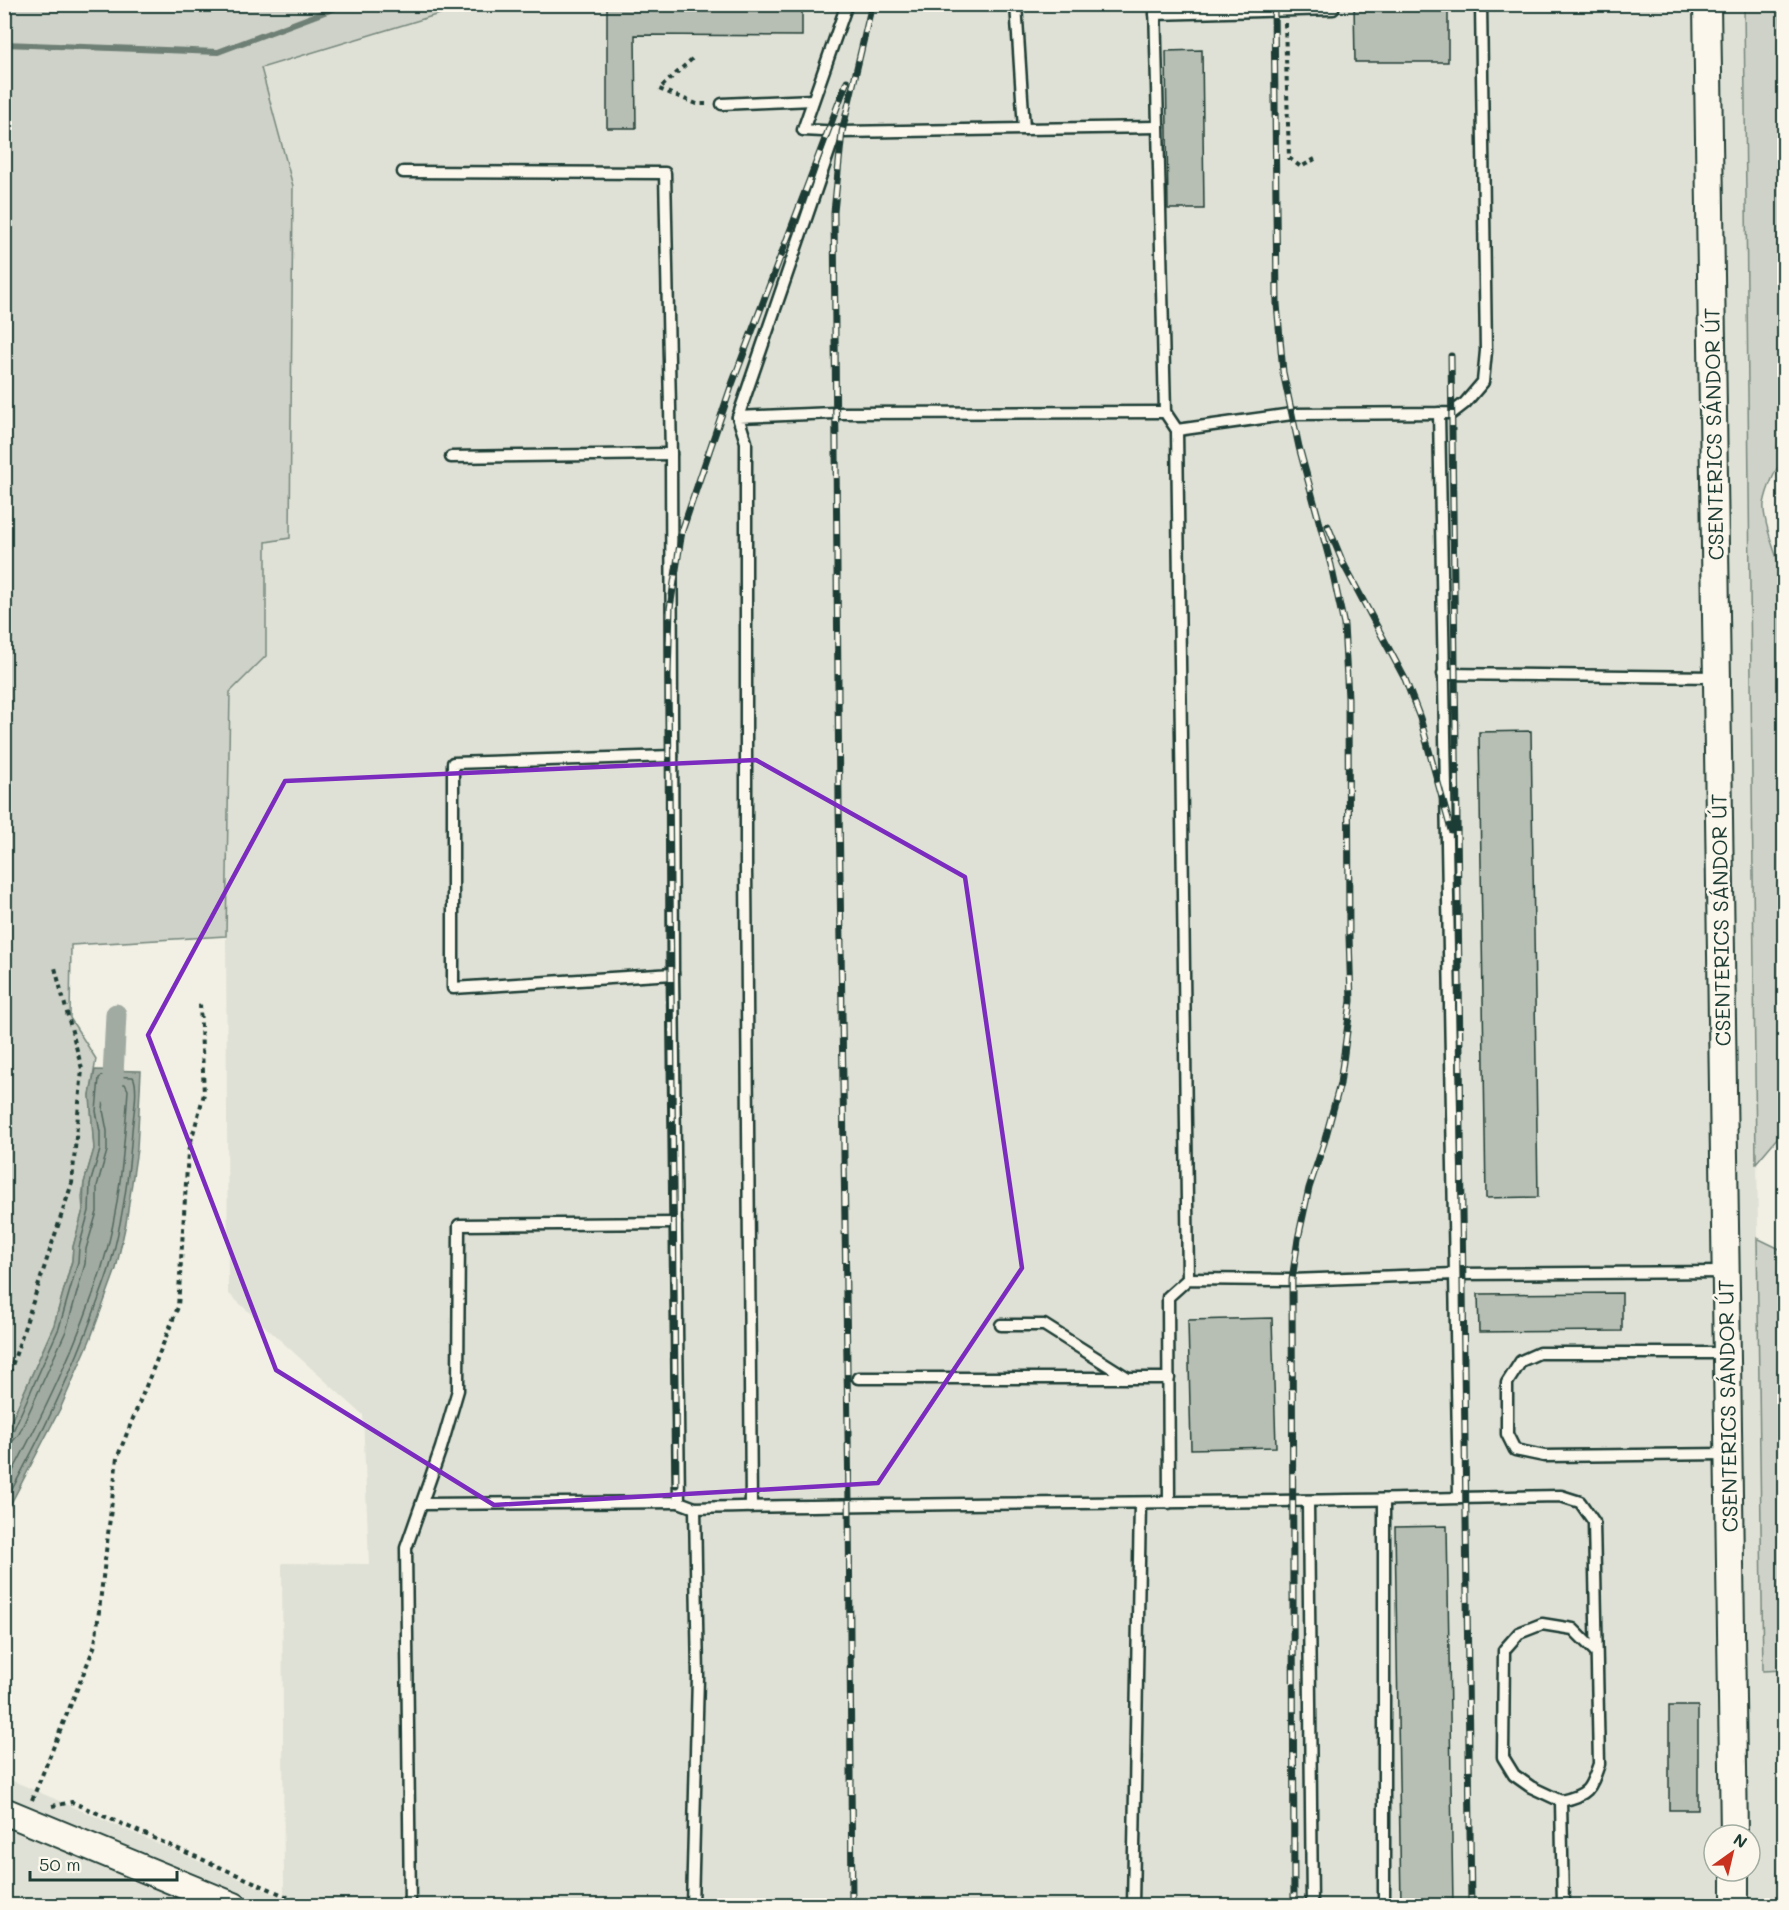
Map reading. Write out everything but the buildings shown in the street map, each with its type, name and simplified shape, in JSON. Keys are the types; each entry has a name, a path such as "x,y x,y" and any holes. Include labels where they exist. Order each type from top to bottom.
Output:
{"street":[{"name":"CSENTERICS SÁNDOR ÚT","path":"1707,4 1734,1823"},
{"path":"20,1812 234,1905"},
{"path":"1735,1883 1735,1905"}],"lane":[{"path":"847,4 804,130 1158,128"},
{"path":"1016,4 1024,129"},
{"path":"1177,430 1292,414 1452,413 1465,403 1483,382 1486,351 1481,4"},
{"path":"1188,1279 1177,430 1165,412 1155,9 1333,9"},
{"path":"722,104 813,100"},
{"path":"751,1507 746,870 746,442 738,417 836,131"},
{"path":"403,172 665,173 671,454 673,974 680,1502"},
{"path":"738,417 834,413 1165,412"},
{"path":"1439,413 1459,1498"},
{"path":"451,457 671,454"},
{"path":"1443,674 1717,677"},
{"path":"672,756 453,763 453,988 673,974"},
{"path":"410,1905 406,1548 423,1504 458,1390 459,1225 676,1223"},
{"path":"1169,1503 1168,1298 1188,1279 1292,1280 1455,1274 1725,1272"},
{"path":"1000,1325 1044,1326 1129,1378"},
{"path":"1726,1353 1539,1353 1521,1361 1507,1383 1507,1434 1515,1450 1544,1456 1728,1454"},
{"path":"858,1378 1169,1378"},
{"path":"423,1504 680,1502 695,1508 1308,1502 1561,1496 1580,1502 1594,1522 1599,1764 1591,1787 1580,1796 1561,1801 1531,1787 1514,1775 1503,1757 1504,1650 1519,1633 1542,1624 1573,1629 1596,1652"},
{"path":"1384,1500 1384,1905"},
{"path":"1308,1502 1312,1905"},
{"path":"1133,1905 1140,1503"},
{"path":"692,1905 698,1677 695,1508"},
{"path":"1561,1801 1563,1905"}],"path":[{"path":"1285,9 1289,158 1301,167 1315,159"},
{"path":"692,59 659,89 697,104 722,104"},
{"path":"4,1390 72,1183 82,1069 54,964"},
{"path":"20,1812 95,1645 117,1458 178,1306 188,1152 204,1094 200,1004"},
{"path":"20,1812 72,1802 308,1905"}],"highlighted area":[{"path":"756,760 965,877 1022,1268 878,1483 494,1505 276,1370 148,1035 285,781"}],"shaded area":[{"path":"469,4 1744,5 1763,1670 1784,1670 1784,1905 5,1905 4,1777 284,1898 282,1563 369,1564 363,1415 228,1293 226,936 230,692 266,656 265,542 289,538 293,186 261,68"},
{"path":"5,5 469,5 261,68 293,186 290,538 266,542 266,656 230,692 226,936 71,945 70,1018 96,1059 90,1095 94,1149 84,1183 83,1210 73,1247 72,1260 54,1325 5,1435"},
{"path":"1744,5 1780,5 1784,60 1782,226 1784,455 1770,485 1764,511 1784,577 1784,1130 1756,1163"},
{"path":"1757,1238 1784,1251 1784,1670 1763,1671"}],"water":[{"path":"95,1070 141,1071 137,1149 126,1223 116,1269 90,1340 61,1407 5,1515 5,1435 54,1325 72,1261 73,1247 83,1210 84,1183 94,1149 90,1095"}],"waterway":[{"path":"4,44 218,52 346,4"},
{"path":"112,1097 116,1014"}],"railway":[{"path":"852,1906 834,212 842,132 872,4"},
{"path":"1274,4 1277,304 1283,372 1299,447 1331,565 1344,625 1348,698 1351,1001 1340,1084 1309,1188 1292,1280 1294,1906"},
{"path":"676,1485 668,677 670,608 682,531 731,387 847,81"},
{"path":"1451,356 1471,1906"},
{"path":"1328,526 1343,563 1405,679 1420,718 1451,830"}]}
